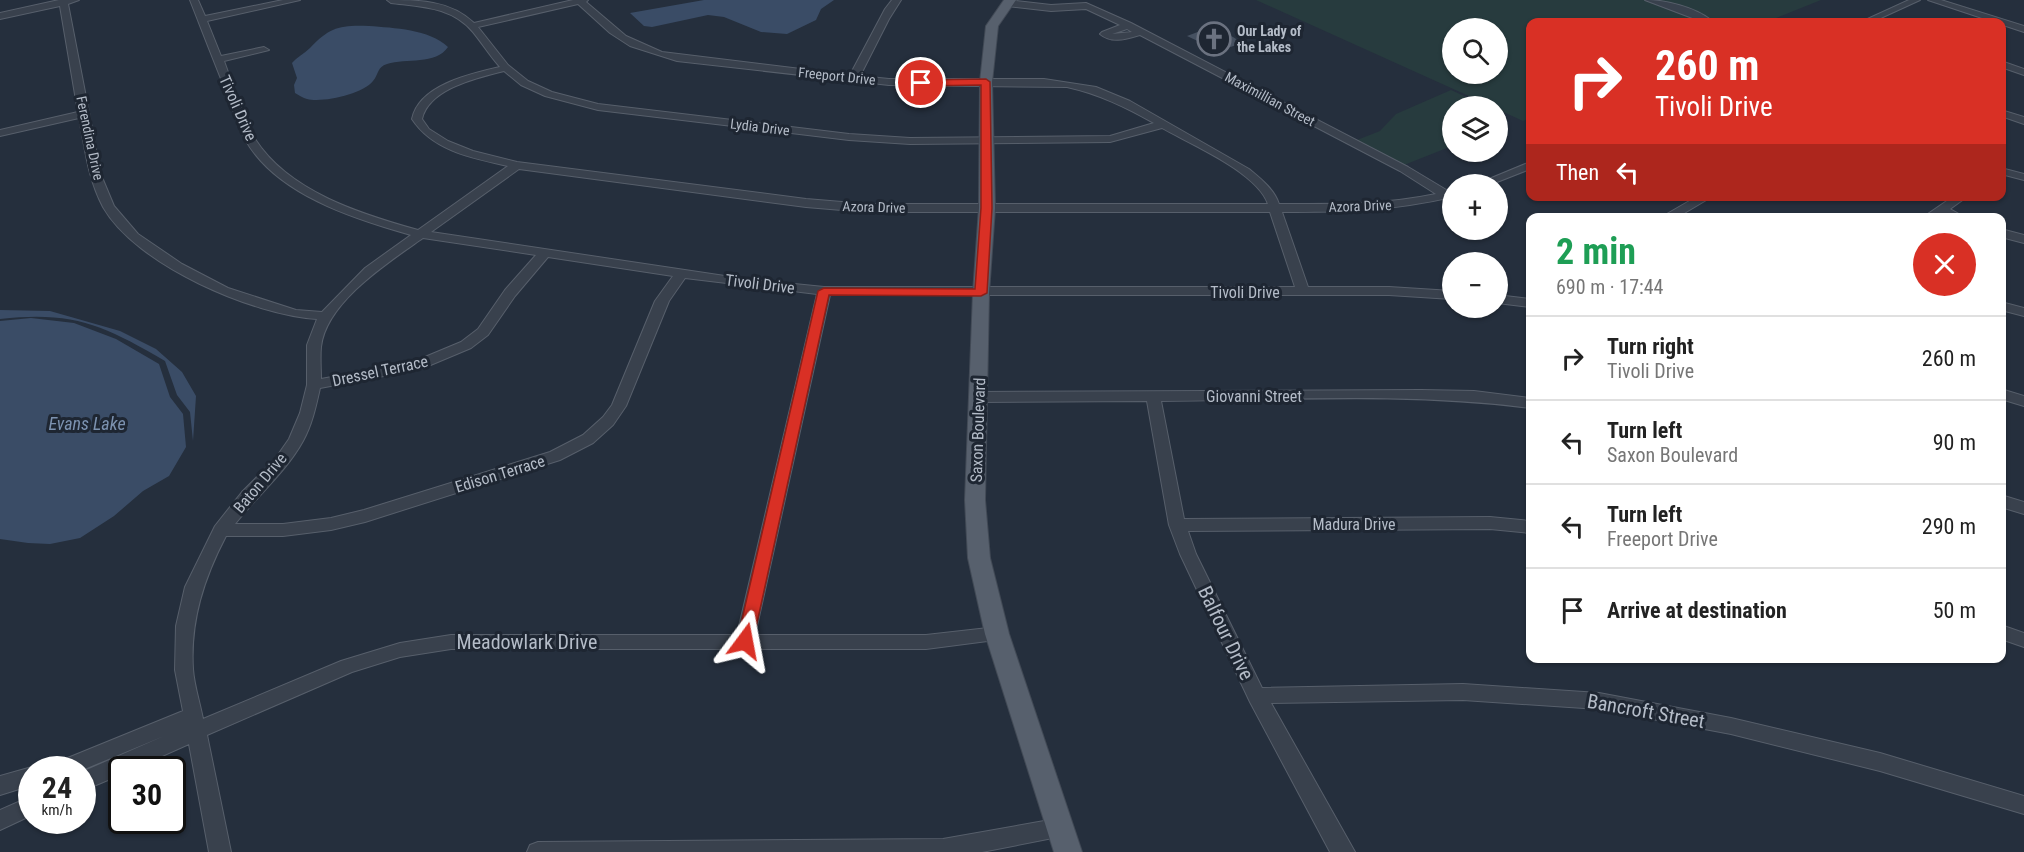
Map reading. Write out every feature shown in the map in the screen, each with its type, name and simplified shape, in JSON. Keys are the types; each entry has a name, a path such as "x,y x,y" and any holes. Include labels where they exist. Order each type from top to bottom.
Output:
{"main road":[{"name":"Saxon Boulevard","path":"1009,2 992,26 986,82 987,208 981,293 975,500 979,558 997,634 1068,852"}],"street":[{"name":"Tivoli Drive","path":"194,0 250,139 262,157 291,182 310,194 372,220 419,234 681,274 824,291 981,293 1389,291 1442,294"},
{"path":"201,19 296,0"},
{"name":"Lydia Drive","path":"391,0 446,9 461,16 506,68 535,88 568,100 598,107 849,137 910,141 1110,139 1163,124"},
{"path":"471,26 581,0"},
{"name":"Freeport Drive","path":"581,0 623,41 653,53 853,78 921,83 1044,82 1096,90 1126,103 1245,171 1261,185 1271,197 1303,292"},
{"path":"853,78 866,59 886,13 897,0"},
{"path":"1009,2 1051,8 1077,6 1102,0"},
{"path":"1647,0 1655,7 1692,18"},
{"path":"1878,18 1916,0"},
{"path":"1932,0 1991,18"},
{"path":"0,16 67,1"},
{"name":"Ferendina Drive","path":"67,1 95,175 109,207 134,237 178,267 223,291 295,314 325,316"},
{"name":"Maximillian Street","path":"1077,6 1091,7 1128,25 1442,190"},
{"path":"2006,23 2024,28"},
{"path":"1128,25 1105,34 1118,38 1141,32"},
{"path":"217,60 264,50"},
{"path":"2006,66 2024,72"},
{"name":"Azora Drive","path":"506,68 476,75 447,87 427,101 418,117 424,130 440,141 487,159 517,165 806,203 866,208 1364,208 1411,203 1442,196"},
{"path":"0,133 84,114"},
{"path":"2006,115 2024,121"},
{"name":"Baton Drive","path":"220,852 184,669 185,626 194,587 205,560 221,530 248,496 280,463 296,440 307,413 314,385 314,345 325,316 369,271 517,165"},
{"path":"1508,174 1526,167"},
{"path":"2006,173 2024,177"},
{"path":"1676,213 1698,201"},
{"path":"1936,213 1955,201"},
{"path":"1941,210 1948,213"},
{"path":"2006,234 2024,239"},
{"name":"Dressel Terrace","path":"314,385 416,366 466,345 483,332 510,293 544,254"},
{"name":"Edison Terrace","path":"221,530 283,530 331,524 365,516 555,456 588,439 608,421 619,406 662,301 681,274"},
{"path":"745,641 824,291"},
{"path":"1508,300 1526,303"},
{"path":"2006,307 2024,312"},
{"name":"Giovanni Street","path":"978,397 1421,395 1474,396 1526,403"},
{"name":"Balfour Drive","path":"1154,396 1177,525 1188,554 1257,696 1337,844 1344,852"},
{"path":"2006,396 2024,401"},
{"path":"2006,503 2024,508"},
{"name":"Madura Drive","path":"1177,525 1490,523 1526,527"},
{"name":"Meadowlark Drive","path":"96,758 293,688 348,666 400,650 451,642 926,642 997,634"},
{"path":"2006,634 2024,640"},
{"name":"Bancroft Street","path":"1257,696 1463,692 1599,701 1731,726 1880,762 2024,805"},
{"name":"Meadowlark Drive","path":"96,775 194,724"},
{"path":"0,786 18,779"},
{"path":"0,820 18,812"},
{"path":"538,852 943,849 1060,828"}],"green space":[{"path":"1256,0 1821,0 1776,18 1526,18 1526,120 1523,121 1508,114 1508,96 1469,96 1442,84 1508,84 1508,18 1442,18 1442,84"},
{"path":"1451,90 1464,96 1442,96 1442,150 1404,165 1357,140 1380,131 1396,114"}],"water":[{"path":"704,0 834,0 821,9 816,20 787,34 761,32 724,17 708,15 652,27 644,26 630,13"},
{"path":"369,26 421,33 431,36 448,47 443,53 428,59 384,65 368,86 352,93 314,100 306,99 295,93 294,85 297,78 292,63 294,61 336,29"},
{"path":"0,310 50,311 120,331 156,349 182,372 196,396 193,441 190,412 177,395 165,361 123,338 87,324 48,317 0,319"},
{"name":"Evans Lake","path":"31,318 74,323 116,339 159,364 170,397 183,414 186,447 169,476 143,491 114,516 80,538 50,544 0,539 0,321"}],"building":[{"name":"Our Lady of the Lakes","path":"1211,27 1242,43 1219,51 1187,36"}],"place":[{"name":"Our Lady of the Lakes","path":"1214,39"}],"route":[{"path":"745,641 824,291 981,293 987,208 986,82 921,83"}]}
